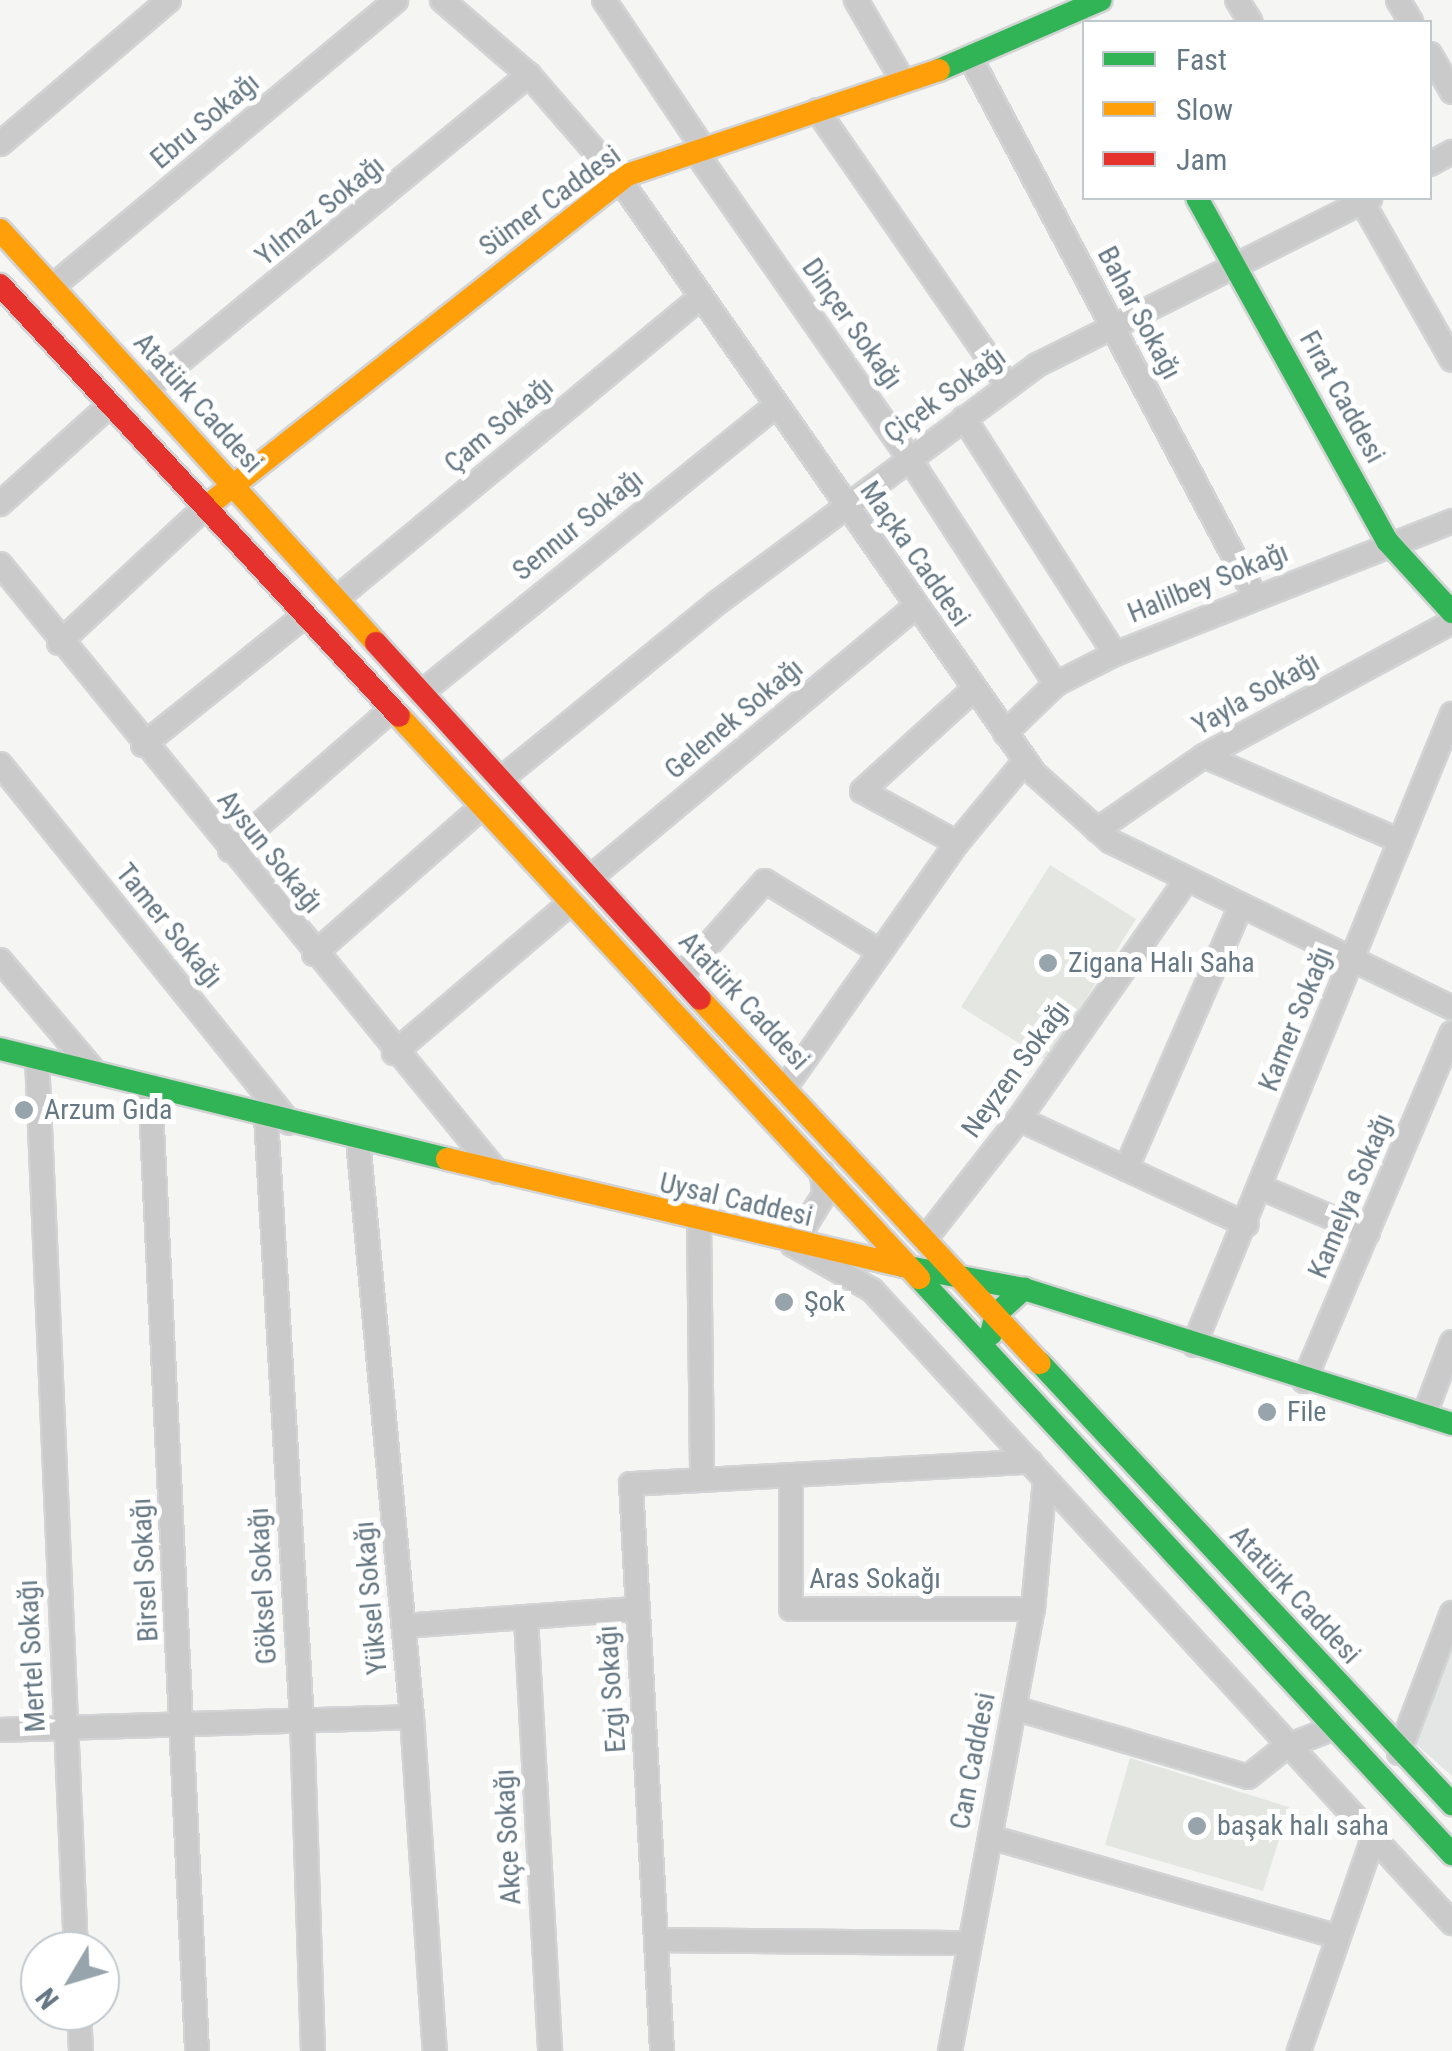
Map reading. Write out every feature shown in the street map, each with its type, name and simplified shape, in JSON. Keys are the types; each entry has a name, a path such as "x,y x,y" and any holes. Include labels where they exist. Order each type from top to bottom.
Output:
{"main road":[{"name":"Sümer Caddesi","path":"202,510 620,180 699,149 971,58 1058,9 1097,9"},
{"name":"Fırat Caddesi","path":"1198,200 1388,542 1452,612"},
{"name":"Atatürk Caddesi","path":"0,230 784,1088 1399,1752 1452,1804"},
{"path":"0,285 8,312 109,406 1452,1854"},
{"name":"Uysal Caddesi","path":"0,1049 291,1125 793,1245 1024,1288 1304,1381 1452,1424"},
{"path":"990,1357 996,1314 1024,1288"}],"street":[{"path":"0,144 169,0"},
{"name":"Ebru Sokağı","path":"52,287 396,0"},
{"name":"Maçka Caddesi","path":"442,0 529,75 620,180 1025,761 1096,830 1185,882 1452,1008"},
{"name":"Dinçer Sokağı","path":"604,0 1056,684"},
{"path":"856,0 904,81"},
{"path":"1432,57 1452,92"},
{"name":"Bahar Sokağı","path":"971,58 1255,596"},
{"name":"Yılmaz Sokağı","path":"145,390 529,75"},
{"path":"816,110 1008,386"},
{"name":"Çiçek Sokağı","path":"501,780 845,506 1008,386 1112,326 1362,200"},
{"path":"1365,200 1452,360"},
{"name":"Çam Sokağı","path":"336,599 700,298"},
{"path":"0,504 109,406"},
{"name":"Sennur Sokağı","path":"421,692 774,406"},
{"path":"964,418 1114,654"},
{"path":"59,643 202,510"},
{"name":"Halilbey Sokağı","path":"1005,732 1056,684 1114,654 1388,542 1452,521"},
{"name":"Aysun Sokağı","path":"0,564 59,643 394,1053 499,1174"},
{"name":"Gelenek Sokağı","path":"591,878 916,606"},
{"path":"144,744 303,618"},
{"name":"Yayla Sokağı","path":"1096,830 1204,756 1452,622"},
{"path":"957,844 862,791 974,689"},
{"path":"230,850 389,712"},
{"name":"Kamer Sokağı","path":"1194,1345 1248,1225 1452,714"},
{"path":"1204,756 1400,841"},
{"path":"784,1088 957,844 1025,761"},
{"name":"Tamer Sokağı","path":"0,764 291,1125"},
{"path":"314,954 481,808"},
{"path":"681,976 765,881 879,951"},
{"name":"Neyzen Sokağı","path":"925,1239 1019,1119 1185,882"},
{"path":"394,1053 569,904"},
{"path":"1126,1169 1240,908"},
{"path":"0,960 96,1073"},
{"name":"Kamelya Sokağı","path":"1304,1381 1452,1033"},
{"name":"Mertel Sokağı","path":"37,1058 75,1931"},
{"name":"Birsel Sokağı","path":"150,1086 197,2051"},
{"name":"Göksel Sokağı","path":"266,1117 302,1721 313,2051"},
{"path":"1019,1119 1248,1225"},
{"name":"Yüksel Sokağı","path":"358,1140 412,1717 435,2051"},
{"path":"822,1172 824,1195 793,1245 872,1290 1452,1924"},
{"path":"1262,1188 1368,1233"},
{"path":"699,1222 702,1477"},
{"path":"1424,1416 1452,1342"},
{"name":"Ezgi Sokağı","path":"662,2051 660,1940 631,1484 702,1477 1038,1471"},
{"name":"Can Caddesi","path":"950,2051 1033,1609 1038,1471"},
{"name":"Aras Sokağı","path":"790,1475 792,1609 1033,1609"},
{"path":"404,1626 637,1609"},
{"path":"1399,1752 1452,1613"},
{"name":"Akçe Sokağı","path":"526,1619 550,2051"},
{"path":"1014,1708 1248,1777 1287,1746 1332,1729"},
{"path":"0,1730 412,1717"},
{"path":"990,1837 1335,1936"},
{"path":"1298,2051 1335,1936 1373,1838"},
{"path":"660,1940 968,1943"}],"shaded area":[{"name":"Zigana Halı Saha","path":"1050,865 1136,919 1047,1061 961,1007"},
{"path":"1452,1631 1452,1776 1409,1738"},
{"name":"başak halı saha","path":"1130,1758 1289,1807 1263,1891 1105,1845"}],"traffic: fast":[{"path":"939,70 1101,0"},
{"path":"1198,200 1388,542 1452,612"},
{"path":"0,1049 447,1159"},
{"path":"903,1266 1024,1289 1452,1424"},
{"path":"919,1278 1452,1854"},
{"path":"991,1334 996,1314 1024,1289"},
{"path":"1040,1363 1452,1804"}],"traffic: slow":[{"path":"211,503 627,175 939,70"},
{"path":"0,230 376,643"},
{"path":"399,716 919,1278"},
{"path":"700,999 1040,1363"},
{"path":"447,1159 903,1266"}],"traffic: jam":[{"path":"0,285 399,716"},
{"path":"376,643 700,999"}],"place":[{"name":"Zigana Halı Saha","path":"1048,963"},
{"name":"Arzum Gıda","path":"24,1110"},
{"name":"Şok","path":"784,1302"},
{"name":"File","path":"1267,1412"},
{"name":"başak halı saha","path":"1197,1826"}]}
